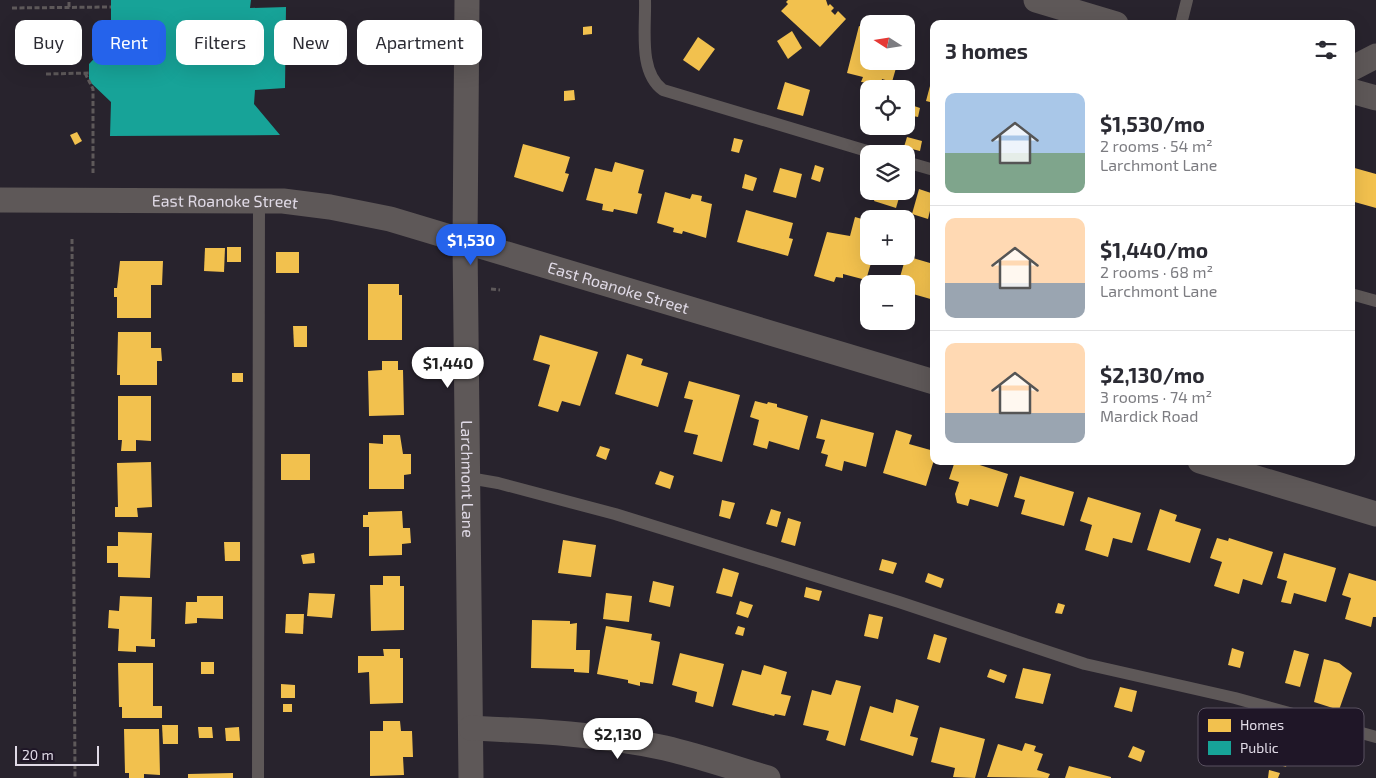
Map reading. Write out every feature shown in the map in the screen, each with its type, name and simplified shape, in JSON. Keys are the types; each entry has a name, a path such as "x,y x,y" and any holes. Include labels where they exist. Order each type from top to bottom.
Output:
{"street":[{"name":"Larchmont Lane","path":"467,0 465,243 471,778"},
{"path":"1036,0 1103,20"},
{"path":"1355,67 1376,56"},
{"path":"1355,91 1376,98"},
{"name":"East Roanoke Street","path":"0,200 259,200 330,207 390,219 930,381"},
{"path":"1213,465 1376,514"},
{"path":"471,728 621,740 665,748 768,778"}],"lane":[{"path":"645,0 647,65 654,84 663,90 860,149"},
{"path":"1182,20 1187,0"},
{"path":"915,165 930,169"},
{"path":"258,778 259,200"},
{"path":"1355,295 1376,301"},
{"path":"469,478 498,483 615,514 890,600 1085,664 1271,708"}],"path":[{"path":"69,0 69,7"},
{"path":"12,8 111,7"},
{"path":"46,74 87,73 93,89 93,173"},
{"path":"72,239 75,778"}],"building: Homes":[{"path":"788,0 826,0 828,6 830,4 834,8 831,11 835,15 838,11 846,19 820,47 781,11 788,4 786,2"},
{"path":"592,26 592,34 583,35 583,27"},
{"path":"859,26 860,70 895,70 893,80 862,80 863,77 847,73"},
{"path":"792,31 802,48 788,59 777,41"},
{"path":"698,37 715,49 699,71 683,60"},
{"path":"785,82 810,90 803,116 777,109"},
{"path":"930,86 930,102 926,101"},
{"path":"574,90 575,100 564,101 564,91"},
{"path":"915,106 920,108 918,117 915,116"},
{"path":"77,132 82,141 75,145 70,135"},
{"path":"907,137 922,141 920,151 915,150 915,145 905,145"},
{"path":"734,138 743,140 739,153 731,151"},
{"path":"523,144 570,157 565,173 569,174 563,192 514,177"},
{"path":"615,162 644,170 638,193 642,194 637,214 614,209 613,212 602,210 603,204 586,200 595,168 612,172"},
{"path":"815,165 824,168 820,182 811,179"},
{"path":"780,168 802,174 796,198 773,192"},
{"path":"1355,168 1376,174 1376,208 1355,202"},
{"path":"745,174 757,178 753,191 742,188"},
{"path":"919,189 930,193 928,219 915,215 915,210 913,210"},
{"path":"665,192 690,199 692,194 702,196 701,201 712,204 706,238 683,231 682,234 673,232 674,228 657,223"},
{"path":"874,200 898,200 896,208"},
{"path":"746,210 793,223 789,238 793,239 788,256 737,242"},
{"path":"855,217 860,218 860,265 870,265 867,275 860,275 860,278 843,274 843,278 836,277 834,282 814,276 827,232 850,236"},
{"path":"227,247 241,247 241,262 227,262"},
{"path":"205,248 225,248 224,272 204,271"},
{"path":"276,252 299,252 299,273 276,273"},
{"path":"915,259 930,263 930,299 915,295 915,275 901,275 903,265 915,265"},
{"path":"120,261 163,261 162,285 151,285 151,318 117,318 117,297 114,297 114,288 117,288"},
{"path":"368,284 399,284 399,295 402,295 402,340 368,340"},
{"path":"293,326 307,326 307,347 294,347"},
{"path":"118,332 151,332 151,348 161,348 162,361 157,361 157,385 120,385 120,375 117,375"},
{"path":"540,335 598,352 580,406 562,401 558,412 538,406 550,365 533,360"},
{"path":"627,354 643,359 641,365 668,373 658,407 615,394"},
{"path":"382,361 398,361 398,370 403,370 404,415 369,416 368,371 382,370"},
{"path":"232,373 243,373 243,382 232,382"},
{"path":"689,381 740,395 722,462 693,454 698,435 684,432 693,400 684,398"},
{"path":"118,396 151,396 151,441 136,440 136,451 121,451 122,440 118,440"},
{"path":"755,401 777,404 777,407 808,416 799,450 769,441 767,449 753,445 759,420 750,417"},
{"path":"821,419 874,433 866,467 844,461 842,471 825,466 828,455 821,453 825,440 816,438"},
{"path":"896,430 912,435 909,444 930,450 930,465 932,465 926,486 883,473"},
{"path":"383,435 400,435 403,454 411,454 411,474 404,475 404,489 369,489 369,443 383,444"},
{"path":"600,446 610,449 606,460 596,456"},
{"path":"281,454 310,454 310,480 281,480"},
{"path":"151,462 152,507 137,508 138,517 115,517 115,507 118,507 117,463"},
{"path":"954,465 980,465 1008,474 998,507 970,499 968,506 957,503 955,494 959,482 949,479"},
{"path":"660,471 674,476 670,489 655,484"},
{"path":"1020,476 1074,492 1064,526 1021,514 1025,500 1014,497"},
{"path":"1088,497 1141,513 1132,543 1113,538 1108,557 1085,550 1092,525 1080,521"},
{"path":"722,500 735,503 730,519 719,516"},
{"path":"771,509 781,512 777,527 766,524"},
{"path":"1160,509 1177,515 1175,521 1201,529 1190,563 1147,550"},
{"path":"402,511 403,528 410,528 411,543 402,544 402,555 369,556 369,527 363,527 363,515 368,515 368,512"},
{"path":"788,518 801,522 795,546 781,542"},
{"path":"118,532 152,533 150,578 118,577 118,563 107,563 107,546 118,546"},
{"path":"1217,538 1228,541 1229,538 1273,552 1262,585 1243,579 1239,594 1214,586 1222,562 1210,558"},
{"path":"563,540 596,545 591,577 558,573"},
{"path":"224,542 240,542 240,561 225,561"},
{"path":"314,553 315,563 303,564 301,555"},
{"path":"1284,553 1336,568 1326,602 1294,593 1291,604 1281,602 1287,581 1277,578"},
{"path":"882,559 897,563 893,574 879,570"},
{"path":"723,568 739,573 732,597 716,593"},
{"path":"928,573 944,579 941,588 925,582"},
{"path":"1349,573 1376,581 1376,617 1373,617 1371,627 1345,619 1351,598 1342,595"},
{"path":"383,576 400,576 400,586 404,586 404,630 371,631 370,585 383,585"},
{"path":"653,581 674,586 670,607 649,602"},
{"path":"806,587 822,591 819,601 804,597"},
{"path":"309,593 335,594 332,618 307,616"},
{"path":"606,593 632,596 629,622 603,619"},
{"path":"120,596 152,597 151,639 155,639 155,647 136,646 136,652 118,651 119,629 108,628 109,610 119,611"},
{"path":"197,596 223,596 223,619 197,618 197,623 185,624 186,602 197,602"},
{"path":"740,601 753,605 748,618 736,614"},
{"path":"1058,603 1065,605 1062,614 1055,613"},
{"path":"286,614 304,614 303,634 285,633"},
{"path":"869,614 883,617 878,639 864,636"},
{"path":"532,620 570,621 570,624 577,623 576,650 590,650 589,673 574,672 574,669 531,668"},
{"path":"606,626 652,634 651,640 660,642 653,684 640,682 640,686 628,683 628,680 597,674"},
{"path":"738,626 745,628 743,636 735,634"},
{"path":"934,634 947,638 940,663 927,659"},
{"path":"1232,648 1244,652 1240,668 1228,665"},
{"path":"383,649 400,649 400,658 403,658 403,703 370,704 369,672 358,673 358,656 384,656"},
{"path":"1294,650 1309,654 1300,687 1285,683"},
{"path":"680,653 724,664 713,707 695,702 697,692 672,685"},
{"path":"1324,659 1339,663 1352,673 1340,708 1333,708 1314,702"},
{"path":"201,662 214,662 214,674 201,674"},
{"path":"118,663 153,663 153,706 162,706 162,718 122,718 122,707 119,707"},
{"path":"764,665 787,672 781,694 791,696 785,716 775,714 774,716 732,705 742,670 761,675"},
{"path":"1023,668 1051,674 1043,704 1015,698"},
{"path":"990,669 1007,675 1004,683 987,677"},
{"path":"836,680 861,686 845,746 826,740 829,731 803,725 812,690 831,695"},
{"path":"281,684 295,685 295,698 281,698"},
{"path":"1120,687 1137,691 1132,712 1114,707"},
{"path":"896,699 919,706 910,736 918,738 913,756 860,740 870,706 893,713"},
{"path":"283,704 292,704 292,712 283,712"},
{"path":"383,721 400,721 401,731 412,731 413,757 403,757 404,775 370,776 370,731 383,731"},
{"path":"162,725 178,725 178,744 163,744"},
{"path":"198,727 212,727 213,738 199,738"},
{"path":"239,727 240,741 226,741 225,728"},
{"path":"940,727 985,739 975,778 953,777 955,768 931,762"},
{"path":"124,729 159,729 160,775 144,774 144,778 129,778 129,773 125,773"},
{"path":"1025,743 1036,746 1034,751 1043,754 1037,770 1050,774 1048,778 987,777 998,744 1022,751"},
{"path":"1133,746 1145,751 1141,762 1128,757"},
{"path":"1069,766 1111,777 1111,778 1065,778"},
{"path":"1269,770 1280,773 1278,778 1268,778"},
{"path":"233,773 233,778 188,778 188,774"}],"building: Public":[{"path":"111,0 251,0 250,8 286,7 286,20 274,20 274,65 285,65 285,88 255,90 254,104 280,135 110,136 111,102 89,81 89,64 92,61 92,65 166,65 166,20 111,20"}]}
